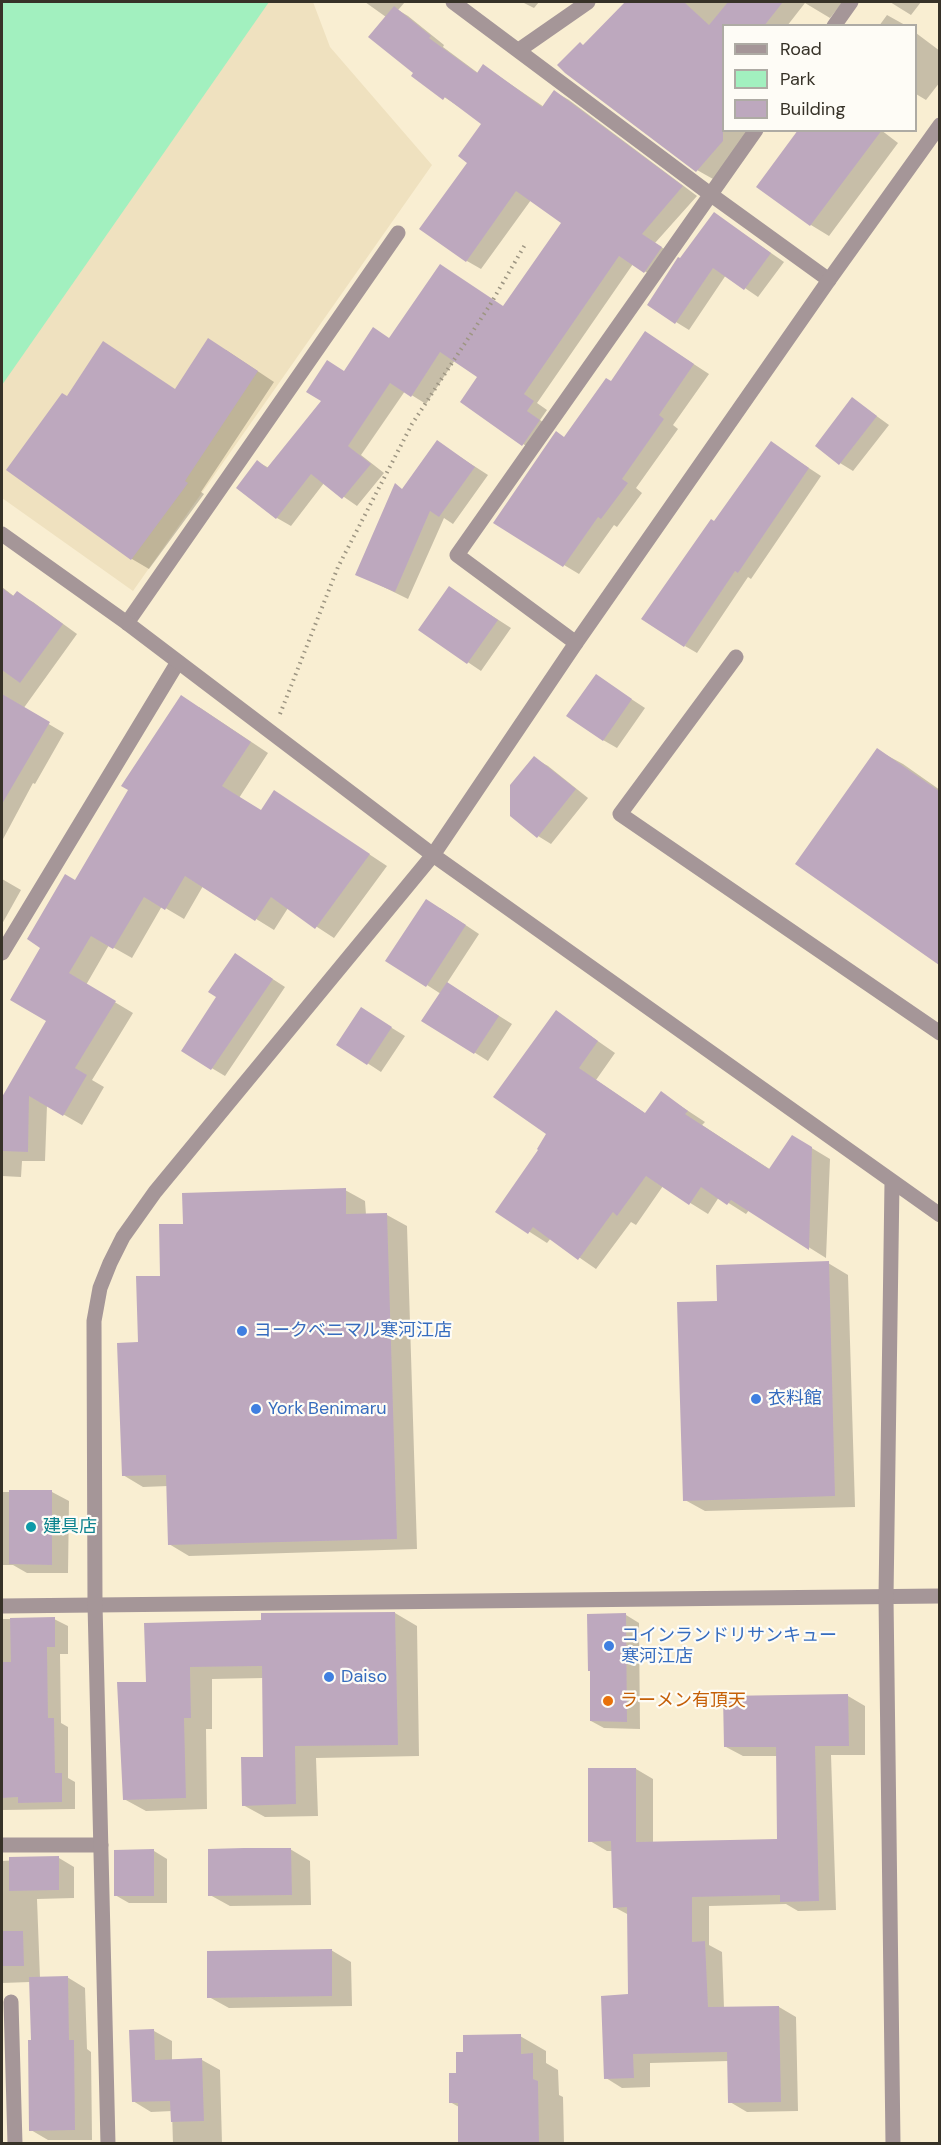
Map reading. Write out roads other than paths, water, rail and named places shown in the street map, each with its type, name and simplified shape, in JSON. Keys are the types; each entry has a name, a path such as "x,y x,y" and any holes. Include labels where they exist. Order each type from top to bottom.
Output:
{"street":[{"path":"453,2 829,280"},
{"path":"519,50 588,2"},
{"path":"835,24 851,2"},
{"path":"108,2144 96,1604 94,1321 100,1287 123,1237 155,1192 433,855 576,643 939,125"},
{"path":"576,643 457,555 755,132"},
{"path":"127,623 398,233"},
{"path":"2,534 127,623 433,855 939,1215"},
{"path":"736,657 620,814 939,1033"},
{"path":"2,953 177,662"},
{"path":"892,1182 886,1597 893,2144"},
{"path":"2,1606 939,1596"},
{"path":"2,1845 101,1845"},
{"path":"11,2002 15,2144"}],"place":[{"name":"ヨークベニマル寒河江店","path":"242,1331"},
{"name":"衣料館","path":"756,1399"},
{"name":"York Benimaru","path":"256,1409"},
{"name":"建具店","path":"31,1527"},
{"name":"コインランドリサンキュー 寒河江店","path":"609,1646"},
{"name":"Daiso","path":"329,1677"},
{"name":"ラーメン有頂天","path":"608,1701"}]}
